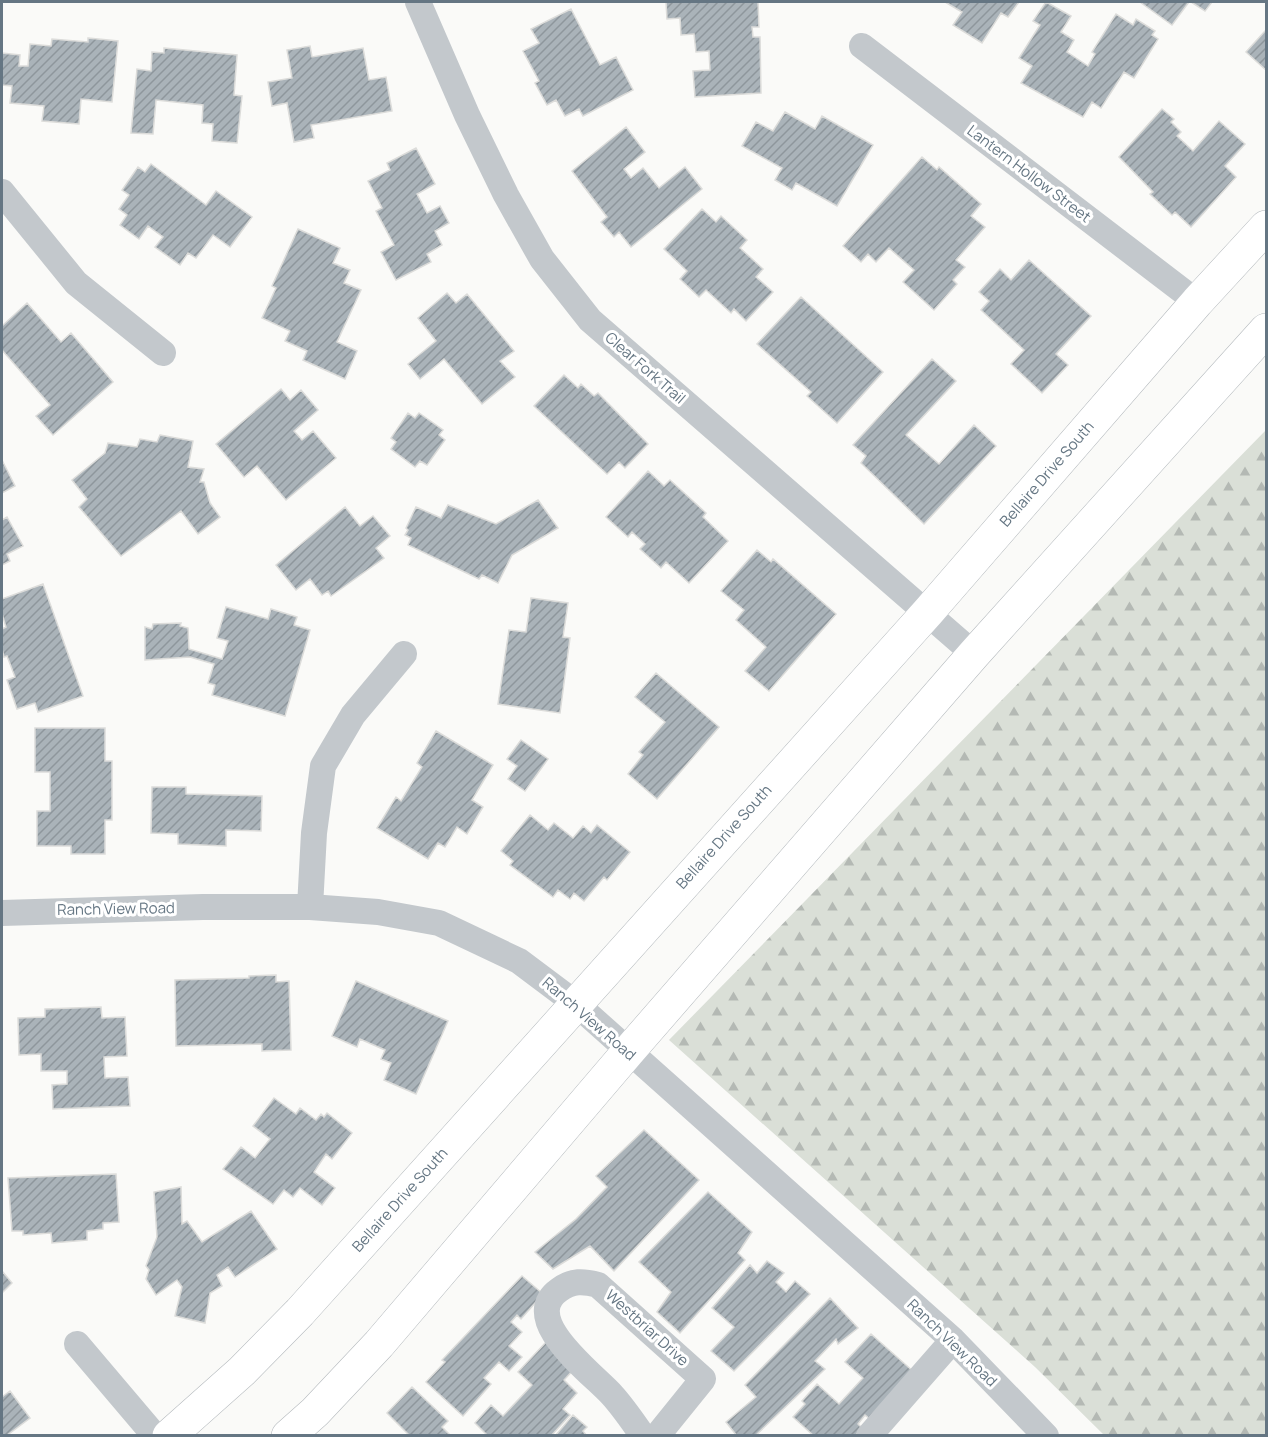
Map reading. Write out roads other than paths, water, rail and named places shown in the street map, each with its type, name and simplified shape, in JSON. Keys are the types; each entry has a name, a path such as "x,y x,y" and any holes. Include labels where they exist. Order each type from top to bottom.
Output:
{"main road":[{"name":"Bellaire Drive South","path":"169,1436 242,1371 300,1312 928,612 1197,302 1266,227"},
{"path":"288,1436 315,1412 379,1344 628,1052 974,654 1266,330"}],"street":[{"name":"Clear Fork Trail","path":"418,2 467,115 506,195 542,259 590,320 974,654"},
{"name":"Lantern Hollow Street","path":"862,46 1197,302"},
{"path":"2,192 76,283 163,353"},
{"path":"310,907 314,833 323,766 353,715 404,654"},
{"name":"Ranch View Road","path":"2,913 135,908 310,907 378,912 439,923 519,961 575,1003 953,1340 1046,1436"},
{"name":"Westbriar Drive","path":"643,1436 612,1395 578,1362 552,1329 546,1317 546,1304 552,1294 564,1286 584,1281 598,1285 703,1379 657,1436"},
{"path":"869,1436 953,1340"},
{"path":"77,1344 155,1436"}]}
